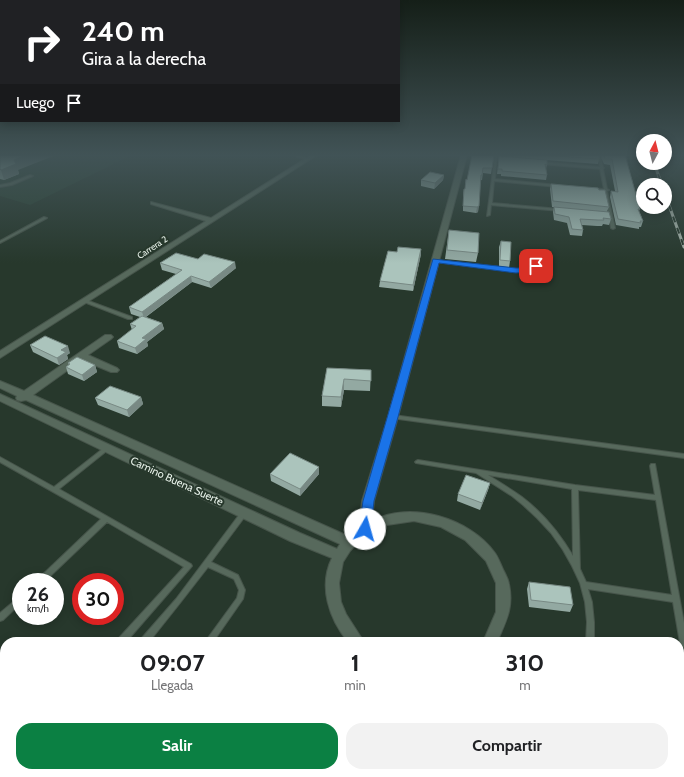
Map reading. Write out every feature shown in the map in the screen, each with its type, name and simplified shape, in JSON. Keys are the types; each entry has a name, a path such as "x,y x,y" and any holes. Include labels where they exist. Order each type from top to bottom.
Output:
{"street":[{"name":"Carrera 2","path":"0,355 257,191"},
{"path":"365,529 368,501 393,417 454,191"},
{"path":"153,203 212,220"},
{"path":"13,403 108,338"},
{"path":"82,356 114,370"},
{"name":"Camino Buena Suerte","path":"0,384 349,542"},
{"name":"Camino Buena Suerte","path":"0,397 295,537 340,556"},
{"path":"107,448 117,438"},
{"path":"354,637 339,616 333,598 332,580 340,556 349,542 365,529 376,523 402,517 430,518 456,527 479,543 496,566 501,578 504,592 503,618 493,637"}],"lane":[{"path":"488,215 492,191"},
{"path":"607,191 613,228"},
{"path":"490,204 565,211"},
{"path":"603,214 611,215"},
{"path":"0,242 45,218"},
{"path":"436,261 528,270 536,266 534,252"},
{"path":"85,301 130,318"},
{"path":"393,417 684,456"},
{"path":"54,490 107,448"},
{"path":"1,462 189,566 126,637"},
{"path":"418,462 575,487 658,498"},
{"path":"653,466 683,637"},
{"path":"476,471 524,502 545,521 563,544 584,585 589,610 590,637"},
{"path":"575,487 577,569"},
{"path":"148,637 178,601 244,513"},
{"path":"49,573 106,519"},
{"path":"206,563 236,577 242,590 240,599 213,637"},
{"path":"584,585 676,599"},
{"path":"0,618 12,607"}],"shaded area":[{"path":"0,191 58,191 30,205 0,196"}],"building":[{"path":"464,191 480,191 479,206 463,206"},
{"path":"552,191 605,191 609,207 553,201"},
{"path":"611,191 635,191 636,214 640,214 643,221 640,221 641,223 618,219"},
{"path":"554,207 609,212 611,219 580,219 583,230 572,229 569,217 555,214"},
{"path":"449,230 479,233 478,253 447,250"},
{"path":"501,241 511,242 510,261 500,260"},
{"path":"398,247 421,249 413,285 380,281 388,251 397,252"},
{"path":"176,253 198,259 204,254 235,262 209,282 191,276 142,312 129,307 182,270 160,263"},
{"path":"142,316 162,323 142,338 146,339 135,348 117,341 136,326 130,324"},
{"path":"45,336 68,346 61,350 66,352 57,358 30,345"},
{"path":"77,357 95,365 82,375 66,367 70,364 68,363"},
{"path":"327,368 371,370 371,381 344,379 341,397 322,396"},
{"path":"110,386 141,397 127,410 95,398"},
{"path":"290,453 319,467 300,489 270,474"},
{"path":"466,475 490,483 482,503 458,494"},
{"path":"529,582 570,587 573,605 531,600"}],"railway":[{"path":"672,214 684,247"}],"route":[{"path":"365,529 368,501 436,261 516,270 528,270 535,268 536,266"}]}
